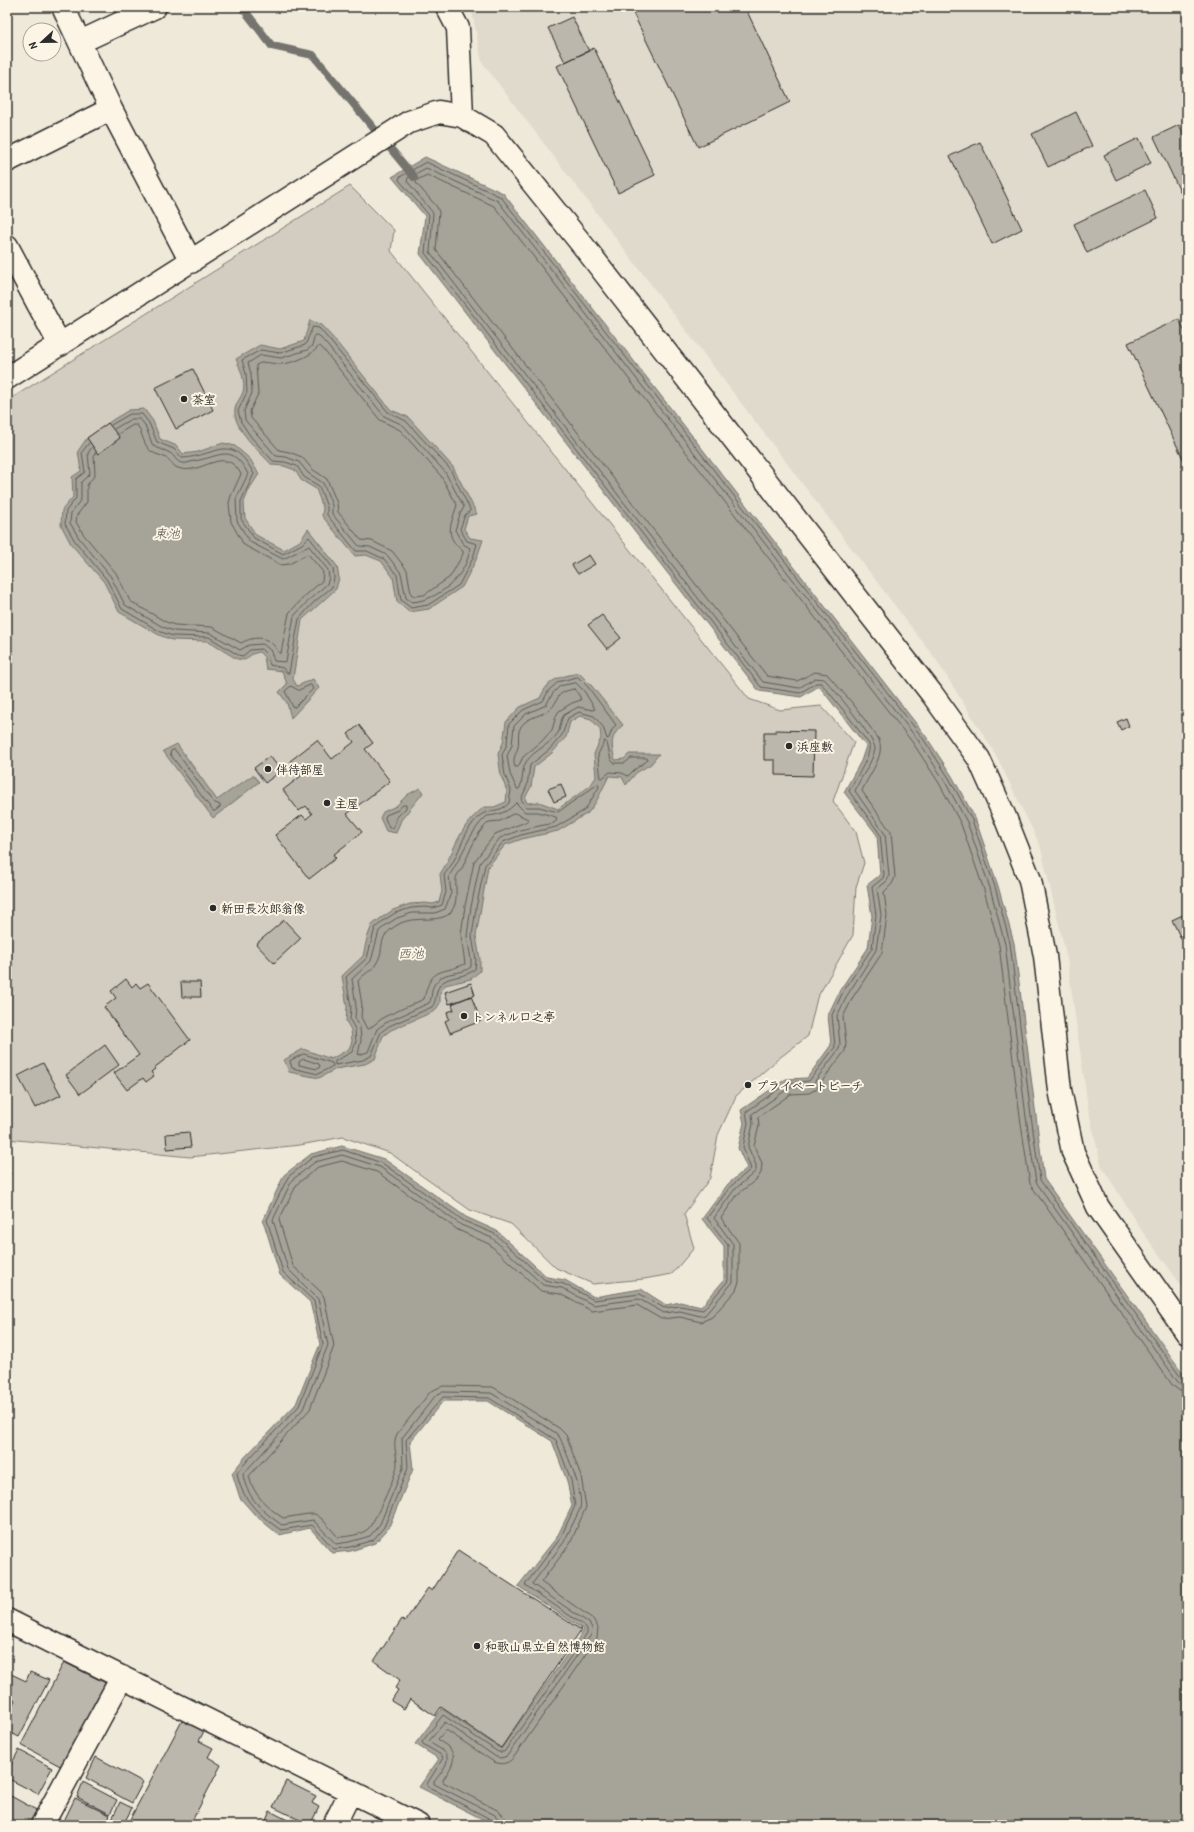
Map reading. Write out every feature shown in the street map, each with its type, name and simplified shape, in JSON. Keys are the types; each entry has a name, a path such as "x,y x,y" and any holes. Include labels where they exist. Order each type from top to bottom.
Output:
{"street":[{"path":"63,7 111,109 191,262"},
{"path":"80,42 155,7"},
{"path":"448,7 458,28 462,116"},
{"path":"7,161 111,109"},
{"path":"7,378 330,174 409,122 439,112 462,116 494,135 603,271 932,694 980,759 1030,880 1045,956 1060,1090 1073,1152 1098,1207 1187,1334"},
{"path":"7,246 60,345"},
{"path":"7,1620 418,1825"},
{"path":"42,1825 122,1677"},
{"path":"334,1825 351,1791"}],"shaded area":[{"path":"471,7 1187,7 1187,1293 1142,1231 1101,1165 1088,1107 1067,959 1040,845 996,755 937,661 482,62"},
{"path":"350,186 394,230 391,251 749,699 780,710 821,706 854,742 833,801 856,832 864,863 856,887 853,935 817,998 808,1036 778,1059 736,1096 718,1135 710,1178 684,1214 694,1248 672,1274 644,1279 593,1284 556,1268 511,1224 470,1210 390,1153 343,1137 300,1145 190,1157 7,1139 7,401"}],"water":[{"path":"425,157 503,193 925,735 952,776 975,818 998,886 1014,943 1044,1179 1187,1379 1187,1825 494,1825 419,1787 439,1759 415,1744 442,1709 501,1749 584,1630 518,1586 557,1537 572,1506 567,1481 552,1441 488,1401 443,1401 410,1442 413,1469 388,1529 375,1543 351,1551 332,1553 310,1528 279,1535 255,1515 240,1498 232,1473 244,1458 296,1404 320,1344 310,1302 280,1275 263,1220 284,1175 311,1154 342,1146 384,1159 466,1217 497,1231 547,1277 565,1280 594,1297 641,1289 666,1305 680,1302 701,1307 724,1280 724,1246 702,1219 728,1184 747,1168 738,1148 744,1123 741,1110 786,1079 807,1078 831,1045 828,1015 840,990 868,948 872,916 867,885 880,875 877,835 844,792 861,761 866,746 819,686 801,697 759,691 420,254 425,216 392,177"},
{"path":"310,320 321,325 334,339 391,410 408,417 453,467 477,514 468,516 464,529 470,538 483,540 476,560 462,587 429,609 409,612 397,602 393,577 381,561 366,555 355,556 322,516 323,508 316,489 301,480 295,470 284,466 272,465 254,447 242,432 238,424 235,416 235,409 236,404 243,392 244,384 236,359 260,345 280,349 304,341"},
{"name":"東池","path":"144,409 153,421 160,439 177,446 183,454 198,452 223,443 235,446 250,459 259,474 250,488 244,502 245,518 256,535 284,550 300,541 308,529 337,566 339,578 336,589 302,620 293,679 297,686 313,679 319,688 291,718 287,703 279,692 287,684 282,671 266,669 264,657 259,652 252,654 245,660 237,659 207,641 172,640 159,635 119,612 104,582 71,544 61,525 62,510 73,497 72,477 81,471 78,451 87,438 129,410"},
{"name":"西池","path":"579,673 591,685 623,725 616,733 612,745 615,760 624,759 629,754 659,754 651,764 636,773 626,785 622,777 609,776 596,802 588,813 558,831 522,839 505,845 488,867 476,936 480,959 480,971 471,979 445,985 440,993 440,1003 435,1011 391,1030 383,1036 375,1059 365,1064 336,1069 319,1078 289,1072 284,1060 303,1049 331,1059 349,1049 352,1041 351,1030 346,1021 347,1007 342,976 363,956 372,925 393,910 410,904 433,904 439,902 442,891 440,874 464,828 484,807 494,807 506,802 507,791 501,776 498,754 503,743 506,722 520,707 540,698 543,691 551,682 560,677","holes":["580,716 591,719 600,729 601,738 594,754 596,777 590,786 558,809 539,802 527,803 525,798 531,787 534,767 552,753 566,737 570,722"]},
{"path":"177,744 217,800 253,775 259,782 213,818 163,751"},
{"path":"420,788 423,793 401,820 396,833 386,831 380,818 383,812 396,806 407,795"}],"building":[{"path":"630,7 745,7 790,102 698,147"},
{"path":"572,17 589,51 565,62 548,28"},
{"path":"594,48 655,175 618,193 557,66"},
{"path":"1076,112 1092,146 1048,167 1032,134"},
{"path":"1179,125 1187,141 1187,206 1154,137"},
{"path":"1139,138 1151,163 1116,180 1104,155"},
{"path":"980,142 1022,229 992,244 950,156"},
{"path":"1145,190 1158,218 1087,253 1074,224"},
{"path":"1179,319 1187,336 1187,467 1128,343"},
{"name":"茶室","path":"193,369 213,410 176,429 155,388"},
{"path":"108,423 120,438 98,454 87,438"},
{"path":"589,555 595,564 578,574 572,565"},
{"path":"602,615 621,638 607,649 588,625"},
{"path":"1126,718 1129,726 1121,730 1117,722"},
{"name":"主屋","path":"359,725 373,743 365,749 390,781 347,814 362,832 333,855 336,858 309,879 275,835 302,815 306,819 312,814 306,806 299,811 283,790 301,776 290,761 317,740 332,759 354,742 348,734"},
{"name":"浜座敷","path":"776,730 814,731 813,776 775,775 775,760 764,760 764,732 776,732"},
{"name":"伴待部屋","path":"270,756 281,771 265,783 254,768"},
{"path":"561,784 566,797 554,802 548,789"},
{"path":"1187,913 1187,951 1172,920"},
{"path":"284,920 301,938 274,963 256,944"},
{"path":"126,979 132,987 136,983 140,988 148,983 190,1040 154,1068 155,1069 151,1072 154,1076 146,1082 143,1078 127,1090 114,1073 139,1055 104,1007 116,998 111,991"},
{"path":"181,982 200,982 201,997 182,997"},
{"path":"471,983 475,995 449,1004 445,992"},
{"name":"トンネル口之亭","path":"471,996 481,1021 450,1033 445,1021 449,1019 447,1012 454,1010 452,1004"},
{"path":"105,1045 119,1065 80,1094 66,1075"},
{"path":"43,1063 61,1095 35,1108 18,1076"},
{"path":"189,1132 191,1147 167,1149 166,1134"},
{"path":"7,1168 11,1174 7,1177"},
{"name":"和歌山県立自然博物館","path":"458,1550 581,1630 501,1748 441,1707 435,1716 410,1699 404,1709 391,1701 398,1690 395,1688 400,1680 374,1661 402,1619 405,1621 428,1588 432,1591"},
{"path":"64,1662 108,1684 64,1768 21,1745"},
{"path":"7,1672 26,1681 30,1672 49,1680 19,1737 7,1731 7,1710 9,1712 15,1700 10,1698 7,1704"},
{"path":"183,1719 204,1731 199,1741 213,1748 208,1757 221,1765 190,1825 127,1825"},
{"path":"19,1750 52,1768 38,1794 7,1778 7,1772"},
{"path":"96,1757 143,1782 132,1803 86,1778"},
{"path":"286,1781 316,1796 312,1803 319,1807 310,1825 273,1807"},
{"path":"83,1782 117,1800 110,1814 77,1797"},
{"path":"7,1794 42,1813 36,1825 7,1825"},
{"path":"75,1798 110,1815 105,1825 62,1825"},
{"path":"120,1802 132,1808 123,1825 109,1825"},
{"path":"270,1811 297,1825 264,1825"}],"waterway":[{"path":"242,7 272,46 313,55 414,177"}],"place":[{"name":"茶室","path":"184,399"},
{"name":"浜座敷","path":"789,746"},
{"name":"伴待部屋","path":"268,769"},
{"name":"主屋","path":"327,803"},
{"name":"新田長次郎翁像","path":"213,908"},
{"name":"トンネル口之亭","path":"464,1016"},
{"name":"プライベートビーチ","path":"748,1085"},
{"name":"和歌山県立自然博物館","path":"477,1646"}]}
